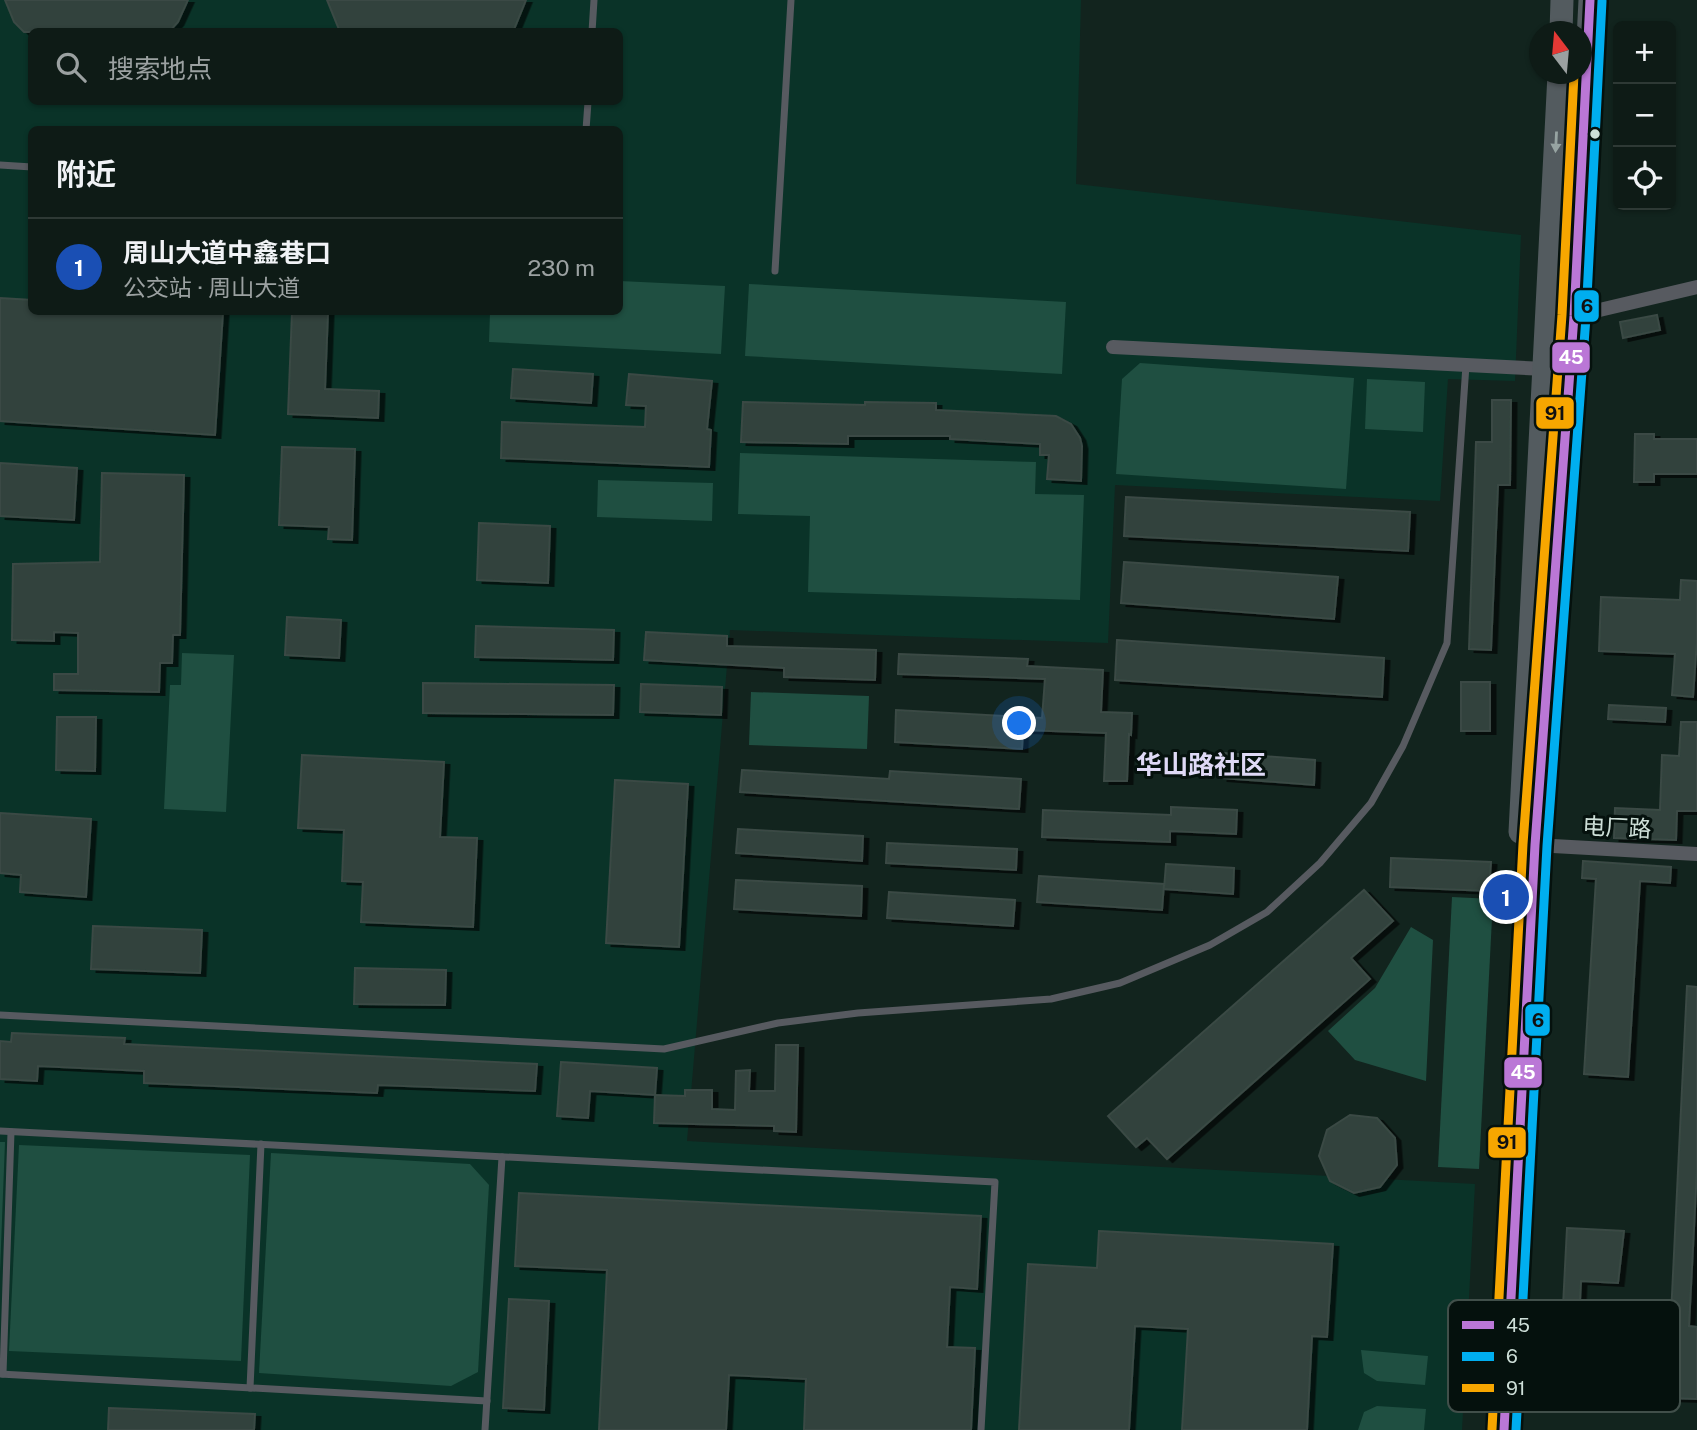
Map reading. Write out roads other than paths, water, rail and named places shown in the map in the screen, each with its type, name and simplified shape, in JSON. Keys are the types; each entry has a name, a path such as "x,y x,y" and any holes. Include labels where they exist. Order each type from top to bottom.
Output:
{"main road":[{"path":"1561,21 1562,0"},
{"path":"1511,1300 1535,845 1574,316 1590,0"},
{"path":"1496,1300 1559,84"},
{"path":"1489,1430 1490,1412"},
{"path":"1504,1430 1505,1412"}],"street":[{"path":"1574,316 1697,287"},
{"path":"1113,347 1545,369"},
{"name":"电厂路","path":"1535,845 1697,854"}],"lane":[{"path":"592,28 594,0"},
{"path":"775,271 791,0"},
{"path":"586,126 588,105"},
{"path":"0,165 28,167"},
{"path":"0,1015 664,1049 778,1023 858,1013 1051,999 1120,983 1210,945 1268,912 1320,863 1371,803 1403,746 1447,643 1466,365"},
{"path":"0,1131 995,1182 981,1430"},
{"path":"11,1132 1,1374 487,1401"},
{"path":"250,1388 261,1144"},
{"path":"485,1430 502,1157"}],"place":[{"name":"周山大道中鑫巷口","path":"1506,897"}],"district":[{"name":"华山路社区","path":"1201,764"}]}
